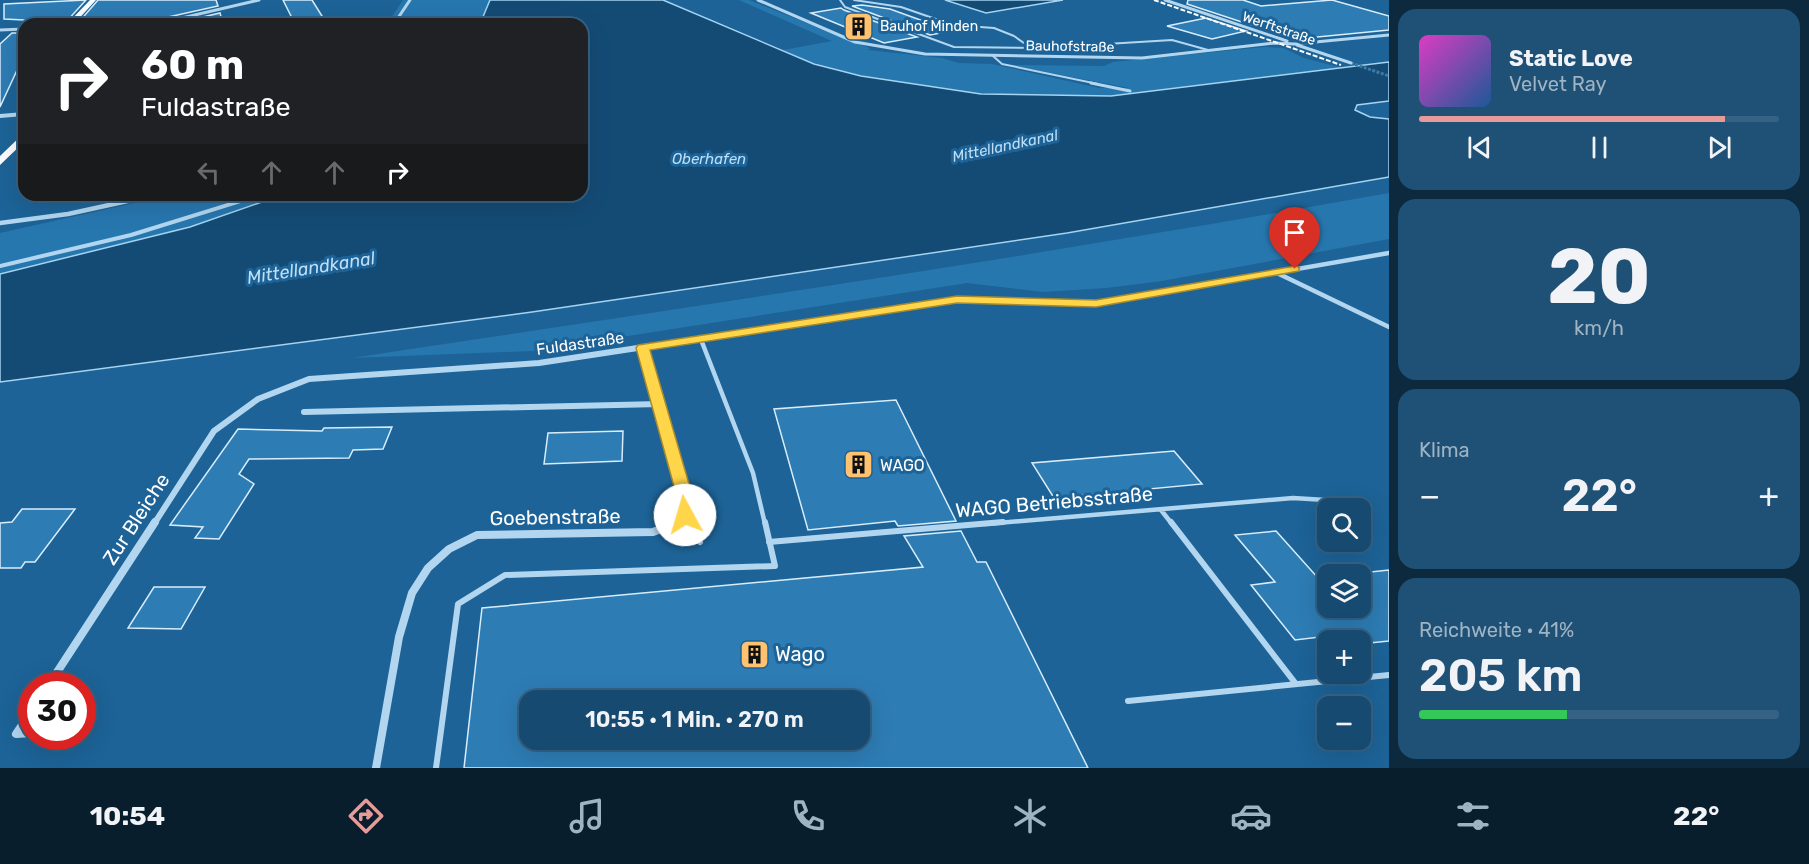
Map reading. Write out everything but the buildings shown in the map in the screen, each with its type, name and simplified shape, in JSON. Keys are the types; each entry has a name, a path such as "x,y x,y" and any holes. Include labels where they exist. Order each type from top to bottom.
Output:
{"main road":[{"path":"75,18 93,0"},
{"path":"0,162 18,142"}],"street":[{"path":"182,18 259,0"},
{"path":"398,18 410,0"},
{"name":"Bauhofstraße","path":"758,0 870,46 925,54 1132,58 1274,43 1294,44 1389,35"},
{"name":"Werftstraße","path":"1165,0 1351,63"},
{"path":"0,30 18,29"},
{"path":"0,116 18,114"},
{"path":"0,223 68,214 127,201"},
{"name":"Fuldastraße","path":"272,390 309,379 539,363 957,300 1096,304 1389,253"},
{"path":"1276,272 1389,327"},
{"path":"643,348 686,501 685,515"},
{"name":"Zur Bleiche","path":"57,672 214,431 240,407 272,390"},
{"path":"304,412 660,404"},
{"name":"Goebenstraße","path":"376,768 399,637 412,593 428,568 449,549 477,535 653,532 673,529 685,515"}],"lane":[{"path":"840,0 845,7 944,46 1031,48 1172,40 1208,51"},
{"path":"854,0 901,7 953,25 994,28 1014,36 1031,48"},
{"path":"993,56 1002,64 1130,91"},
{"path":"0,266 181,222 242,201"},
{"path":"436,768 459,604 505,575 775,566 753,472 700,337"},
{"name":"WAGO Betriebsstraße","path":"769,542 1293,498 1317,499"},
{"path":"1161,510 1296,684"},
{"path":"685,515 700,542"},
{"path":"1128,701 1389,675"}],"shaded area":[{"path":"403,0 490,0 482,18 391,18"},
{"path":"739,0 749,0 870,48 868,50 942,58 959,63 992,64 1099,88 1129,88 1009,65 1104,66 1113,62 1265,47 1283,48 1304,58 1342,68 1197,88 1110,96 1026,96 942,90 859,75 778,51 832,41"},
{"path":"1389,193 1389,239 1162,281 1106,288 1043,292 967,283 532,351 352,358 1001,259"},
{"path":"143,201 265,201 190,227 0,274 0,233"}],"water":[{"name":"Oberhafen","path":"490,0 663,0 814,64 861,76 981,94 1111,96 1389,62 1389,101 1357,105 1355,110 1370,117 1389,119 1389,177 1067,233 532,312 0,382 0,274 190,227 265,201 588,201 588,18 482,18"},
{"path":"945,0 1063,0 986,13"}],"tunnel":[{"path":"1351,63 1389,76"}],"railway":[{"path":"1154,0 1341,65"}],"place":[{"name":"Bauhof Minden","path":"859,26"},
{"name":"WAGO","path":"859,465"},
{"name":"Wago","path":"754,654"}],"route":[{"path":"685,515 686,501 643,348 700,337 957,300 1096,304 1295,269"}],"water label":[{"name":"Mittellandkanal","path":"1005,146"},
{"name":"Mittellandkanal","path":"311,268"}]}
